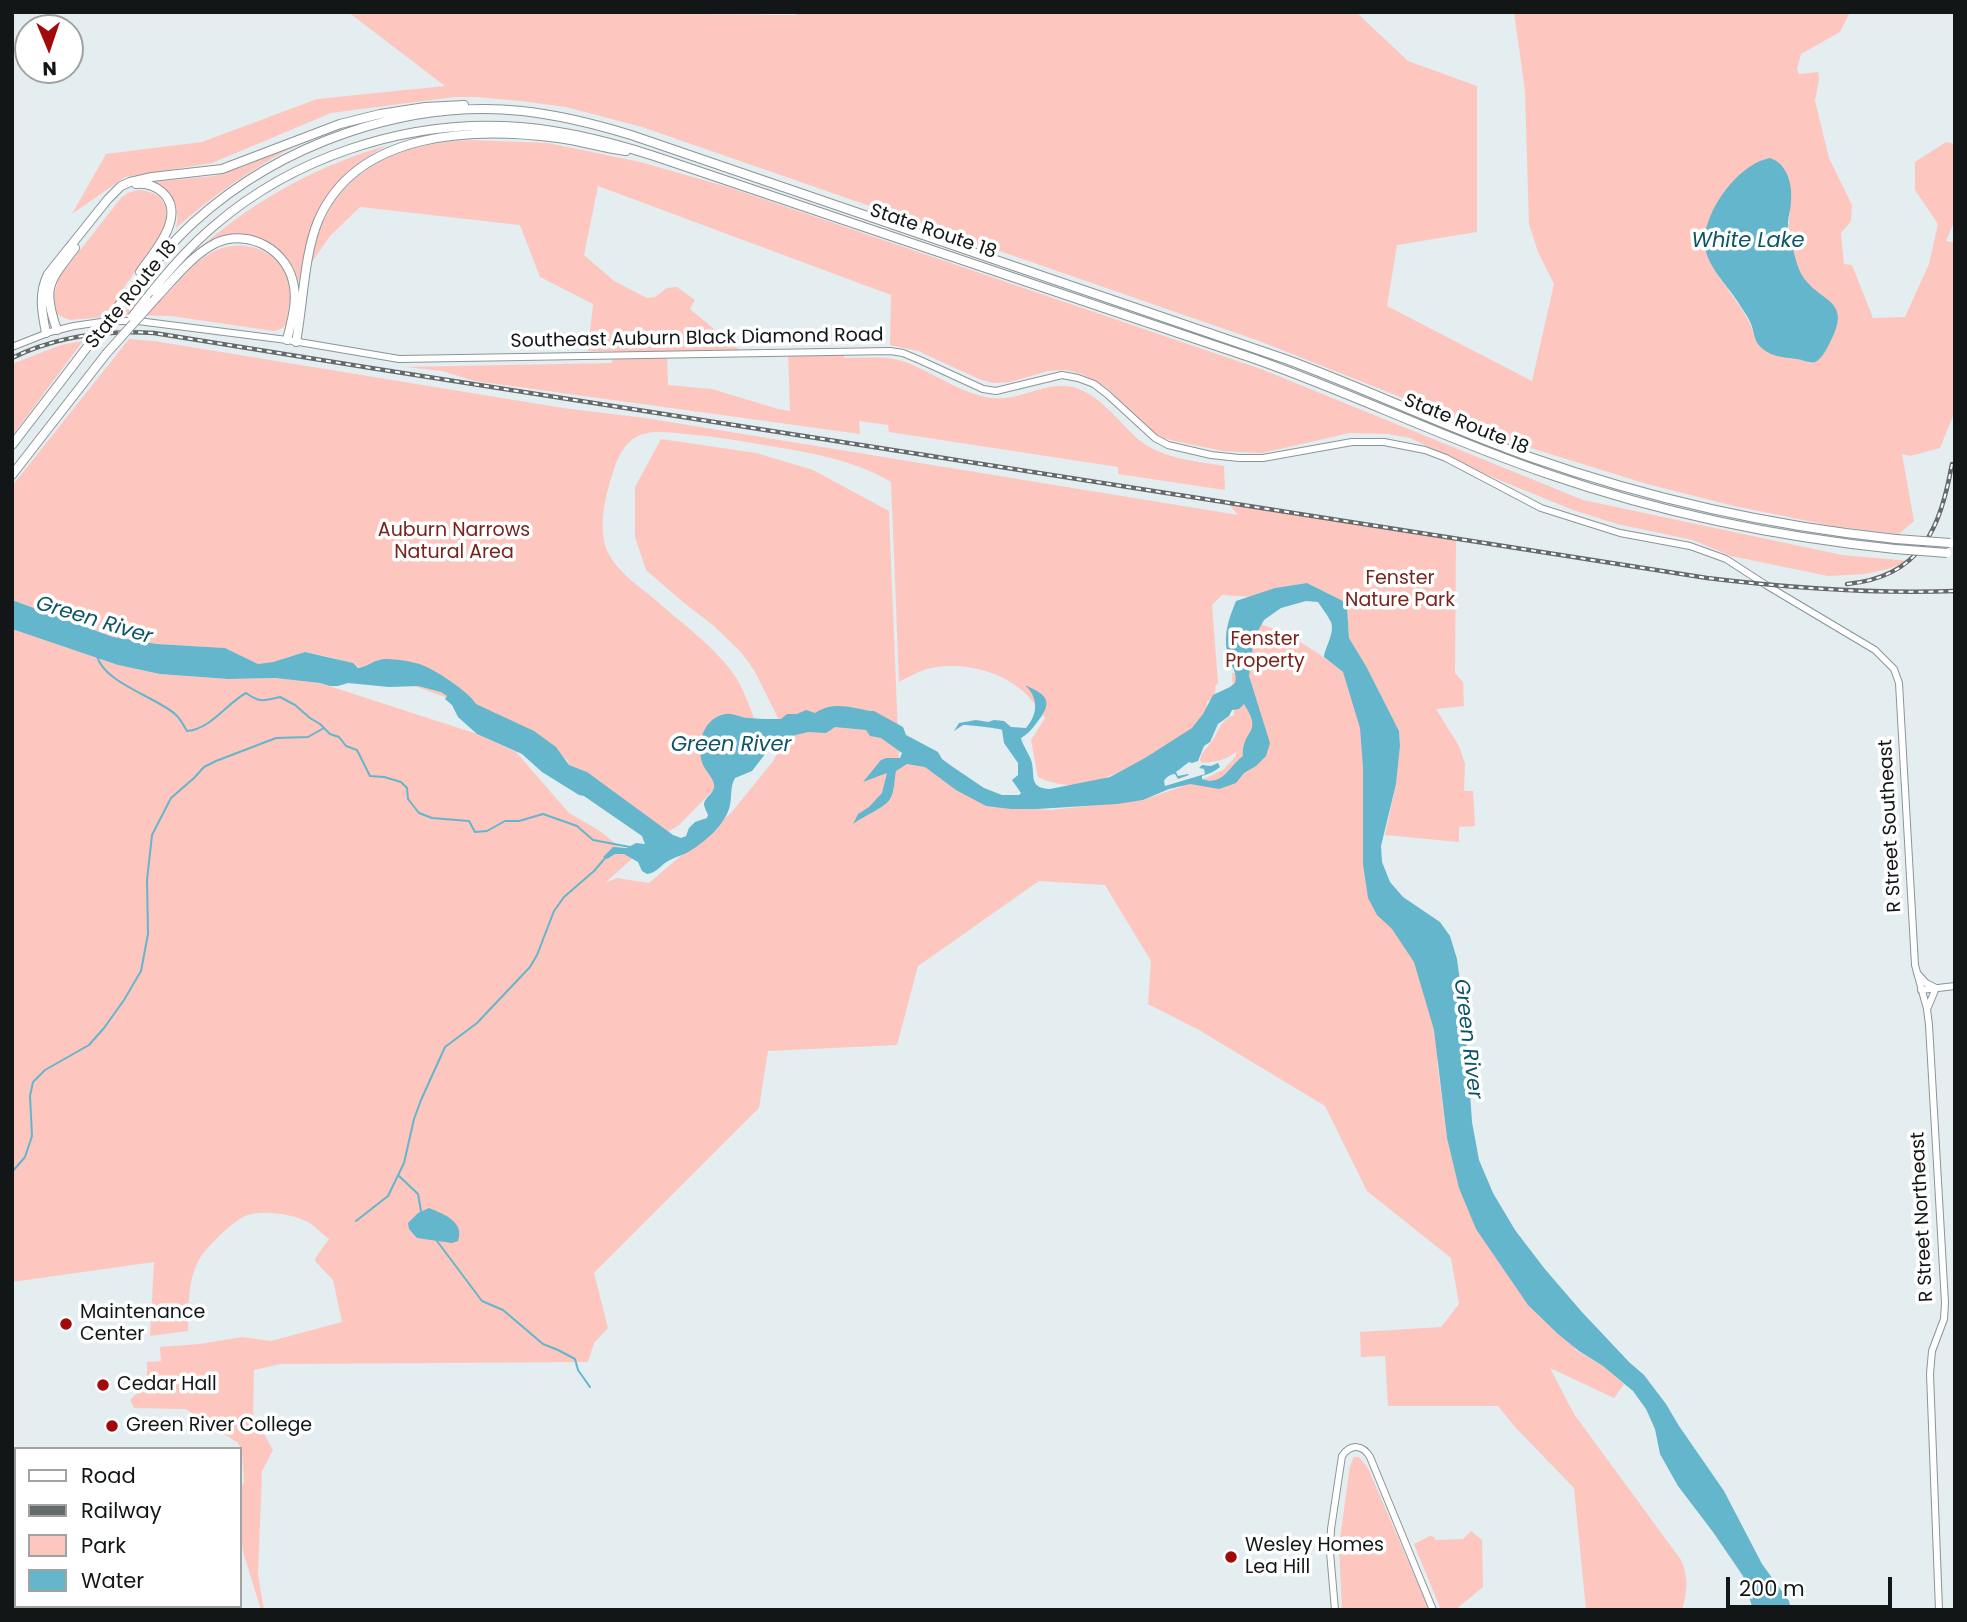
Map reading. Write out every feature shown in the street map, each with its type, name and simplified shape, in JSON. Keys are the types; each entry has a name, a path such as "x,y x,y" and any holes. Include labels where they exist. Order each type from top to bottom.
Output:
{"highway":[{"path":"46,333 41,300 42,288 48,274 108,199 130,181 222,169 334,126 380,114 445,105 476,105 487,109"},
{"name":"State Route 18","path":"12,445 126,294 195,221 234,190 279,162 328,140 376,124 421,115 487,109 562,117 631,135 1288,360 1338,378 1471,435 1588,477 1731,514 1802,527 1952,543"},
{"name":"State Route 18","path":"12,475 146,299 185,253 238,207 278,181 352,148 441,128 506,126 583,135 882,231 1274,365 1494,454 1637,502 1728,524 1819,540 1951,553"},
{"path":"292,341 318,220 338,188 376,157 413,143 484,134 558,138 654,156"},
{"path":"57,330 48,297 56,273 117,194 130,185 143,183 157,189 169,201 171,221 126,294"},
{"path":"106,354 187,265 213,245 230,239 256,241 276,252 285,263 292,276 295,295 292,341"}],"main road":[{"name":"Southeast Auburn Black Diamond Road","path":"12,347 57,330 108,321 138,321 292,341 400,359 890,351 922,360 983,389 996,391 1062,375 1094,384 1155,438 1168,445 1211,455 1263,458 1352,442 1384,442 1432,453 1541,508 1620,533 1690,546 1726,559 1875,650 1889,663"},
{"name":"R Street Southeast","path":"1889,663 1898,677 1900,692 1912,919 1916,972 1921,990"},
{"path":"1916,972 1926,983 1936,988"},
{"path":"1921,990 1955,986"},
{"path":"1927,1009 1936,988"},
{"name":"R Street Northeast","path":"1921,990 1927,1009 1945,1303 1944,1319 1932,1351 1930,1374 1939,1610"},
{"path":"1335,1610 1330,1552 1332,1518 1342,1455 1351,1447 1359,1447 1368,1453 1375,1466 1433,1610"}],"green space":[{"path":"348,12 672,12 796,15 797,12 1356,12 1408,61 1477,86 1477,232 1397,245 1387,306 1532,381 1554,284 1538,252 1529,224 1525,91 1514,12 1850,12 1840,32 1801,54 1797,69 1799,74 1818,72 1815,101 1829,158 1852,205 1851,221 1841,233 1844,264 1852,265 1873,318 1905,317 1929,264 1938,224 1915,190 1915,162 1946,142 1955,144 1955,220 1946,241 1955,243 1955,411 1940,448 1910,456 1902,454 1914,521 1899,534 1833,526 1734,506 1647,484 1521,445 1262,342 642,127 566,107 521,101 454,97 331,113 212,163 125,177 72,214 106,154 202,142 317,99 445,86","holes":["1766,159 1791,192 1789,230 1794,258 1813,289 1833,336 1821,356 1810,363 1756,341 1745,315 1712,265 1705,242 1710,219 1720,198 1736,178 1758,163"]},
{"path":"469,140 548,143 640,162 728,187 1261,369 1583,500 1842,555 1910,561 1865,574 1828,576 1731,556 1693,540 1617,524 1573,510 1492,477 1410,438 1388,434 1350,433 1262,453 1223,451 1174,441 1150,430 1107,388 1082,374 1065,370 1048,371 1010,382 993,383 918,351 890,345 891,295 598,186 584,255 614,281 647,298 655,297 667,288 677,287 695,300 690,309 742,352 588,351 593,304 540,277 520,225 360,207 330,236 312,262 319,233 331,208 346,187 365,171 388,158 413,149"},
{"path":"297,145 234,183 176,228 177,213 174,201 166,190 154,182 214,176"},
{"path":"388,145 346,174 322,204 314,224 300,285 285,256 265,241 222,239 202,246 245,213 290,185 338,162"},
{"path":"137,190 159,197 166,208 166,223 116,299 164,297 204,257 223,248 247,246 269,255 285,273 290,295 285,325 274,331 171,316 127,315 70,320 58,315 54,295 59,277 121,198"},
{"name":"Auburn Narrows Natural Area","path":"129,339 563,408 645,418 1238,515 1228,503 1456,539 1455,673 1463,682 1464,706 1436,709 1459,746 1465,764 1464,791 1473,791 1475,826 1459,827 1459,842 1385,835 1396,784 1399,731 1349,638 1347,607 1343,601 1307,583 1275,588 1253,597 1222,595 1212,605 1218,683 1215,687 1216,700 1207,701 1206,712 1197,727 1122,771 1106,777 1066,785 1038,777 1031,740 1045,718 1032,700 1015,685 995,674 959,666 935,667 899,682 891,482 861,467 829,458 730,439 668,432 636,437 620,454 604,508 604,538 614,563 720,657 737,679 754,718 731,772 679,825 665,834 599,785 587,772 569,765 567,760 485,711 334,658 305,652 258,664 225,648 157,644 113,637 12,600 12,486"},
{"path":"83,341 12,436 12,364 61,345"},
{"path":"788,351 844,351 844,358 900,360 960,389 992,398 1015,396 1048,387 1070,386 1089,394 1147,446 1179,458 1224,466 1225,490 1118,474 1118,467 889,432 888,425 859,421 860,434 475,381 442,371 406,367 612,363 612,355 667,354 668,385 712,389 790,411"},
{"name":"Fenster Property","path":"661,439 756,453 813,470 889,511 899,759 930,766 986,806 1050,810 1143,800 1223,770 1236,756 1236,752 1216,761 1202,763 1200,760 1223,723 1234,715 1232,673 1243,673 1257,623 1285,634 1311,649 1358,685 1367,821 1450,1061 1437,1062 1447,1138 1460,1190 1587,1348 1574,1349 1603,1366 1624,1384 1614,1398 1550,1368 1574,1414 1681,1560 1686,1585 1682,1610 1586,1610 1574,1488 1498,1406 1388,1406 1385,1356 1361,1357 1360,1332 1441,1327 1459,1304 1451,1258 1367,1191 1325,1106 1199,1030 1148,1004 1151,961 1105,885 1039,881 918,966 897,1045 768,1051 759,1108 594,1273 608,1328 594,1343 588,1362 281,1364 254,1370 253,1415 273,1450 262,1471 258,1575 264,1610 261,1610 242,1544 242,1447 186,1409 134,1408 130,1400 147,1383 147,1362 161,1361 160,1347 242,1337 271,1341 342,1322 333,1280 315,1261 329,1239 308,1222 286,1215 259,1213 238,1220 213,1243 198,1262 190,1290 188,1331 150,1336 154,1262 12,1282 12,629 118,665 160,674 228,679 275,678 320,683 477,734 516,752 569,813 600,831 633,858 605,883 617,878 649,883 731,813 774,760 785,732 754,670 741,652 646,570 635,537 635,487"},
{"path":"1354,1457 1359,1457 1368,1468 1429,1610 1342,1610 1339,1546 1350,1466"},
{"path":"1471,1531 1482,1540 1483,1587 1455,1610 1441,1610 1414,1544 1430,1536 1435,1540 1463,1539"}],"water":[{"name":"White Lake","path":"1770,158 1781,165 1790,182 1788,230 1800,271 1814,289 1836,308 1838,315 1834,334 1815,362 1776,356 1762,348 1747,315 1718,276 1705,247 1709,220 1724,193 1745,170"},
{"name":"Green River","path":"1307,583 1343,601 1347,607 1349,638 1399,731 1396,784 1381,846 1382,862 1390,882 1403,897 1440,922 1450,936 1457,959 1464,1010 1472,1122 1479,1160 1493,1193 1515,1230 1544,1268 1581,1311 1644,1375 1666,1404 1724,1491 1762,1564 1789,1601 1791,1610 1753,1610 1743,1576 1678,1486 1660,1454 1655,1429 1646,1409 1633,1391 1558,1334 1528,1305 1476,1229 1459,1188 1447,1138 1434,1030 1414,962 1392,929 1377,915 1368,898 1363,864 1363,767 1360,728 1343,672 1324,657 1332,626 1318,602 1306,601 1281,608 1264,620 1254,638 1249,676 1270,743 1266,756 1236,783 1219,789 1190,784 1143,800 1117,804 1011,809 986,806 956,790 925,767 907,764 896,771 893,793 888,802 853,824 858,814 882,793 887,773 863,782 881,760 900,758 902,753 881,738 870,736 866,730 835,727 826,733 808,732 776,740 752,771 735,778 728,812 714,831 690,851 647,874 642,871 638,862 624,854 615,854 607,859 603,857 613,847 627,848 636,843 645,844 642,836 584,796 542,772 522,754 477,734 458,717 452,705 445,699 447,696 441,692 418,686 389,687 348,683 330,686 275,678 228,679 160,674 118,665 12,629 12,600 113,637 157,644 225,648 258,664 305,652 353,663 358,668 384,659 418,664 452,682 476,704 534,731 556,747 569,765 587,772 673,835 681,838 686,836 695,822 707,818 704,805 714,785 700,755 701,739 712,720 726,714 745,718 781,719 787,714 806,710 815,713 835,706 874,711 903,727 906,735 938,752 942,759 984,788 1002,795 1019,795 1021,793 1012,780 1018,775 1018,763 1004,743 1002,730 963,725 954,731 959,723 976,720 1004,721 1011,727 1026,728 1035,712 1035,701 1025,685 1041,694 1046,701 1041,717 1021,738 1031,760 1035,783 1050,789 1110,777 1192,728 1213,695 1235,683 1236,676 1228,656 1226,635 1236,601 1275,588","holes":["1244,704 1250,714 1252,727 1243,756 1221,778 1209,781 1202,779 1202,776 1220,767 1218,763 1211,766 1202,765 1199,768 1204,769 1205,774 1165,786 1164,781 1170,775 1175,774 1178,779 1189,775 1178,776 1176,772 1189,762 1198,761 1218,724 1229,716 1232,710 1239,709"]},
{"path":"429,1208 447,1216 456,1224 459,1229 458,1241 452,1243 417,1238 409,1229 408,1223 418,1213"}],"waterway":[{"path":"97,656 109,674 175,714 187,731 204,726 246,693 262,700 280,697 295,705 330,734 339,737 346,746 357,750 370,776 401,782 407,788 408,799 419,813 432,818 469,821 475,832 487,831 505,821 519,821 543,814 577,826 593,840 630,847"},
{"path":"12,1172 25,1157 32,1136 30,1096 33,1082 45,1070 89,1045 124,1000 141,971 148,934 147,880 152,835 171,798 204,767 216,761 276,738 308,737 324,728"},
{"path":"356,1221 388,1196 404,1163 421,1100 445,1047 477,1023 530,967 554,911 564,897 606,857"},
{"path":"399,1176 418,1194 421,1211"},
{"path":"437,1241 482,1301 503,1310 543,1344 575,1359 578,1370 590,1387"}],"railway":[{"path":"12,358 46,344 82,336 154,333 1707,578 1831,589 1955,591"},
{"path":"1847,584 1872,580 1893,571 1910,560 1923,546 1941,509 1952,464"}],"place":[{"name":"Maintenance Center","path":"66,1324"},
{"name":"Cedar Hall","path":"103,1385"},
{"name":"Green River College","path":"112,1426"},
{"name":"Wesley Homes Lea Hill","path":"1231,1557"}],"park label":[{"name":"Fenster Nature Park","path":"1400,590"}]}
